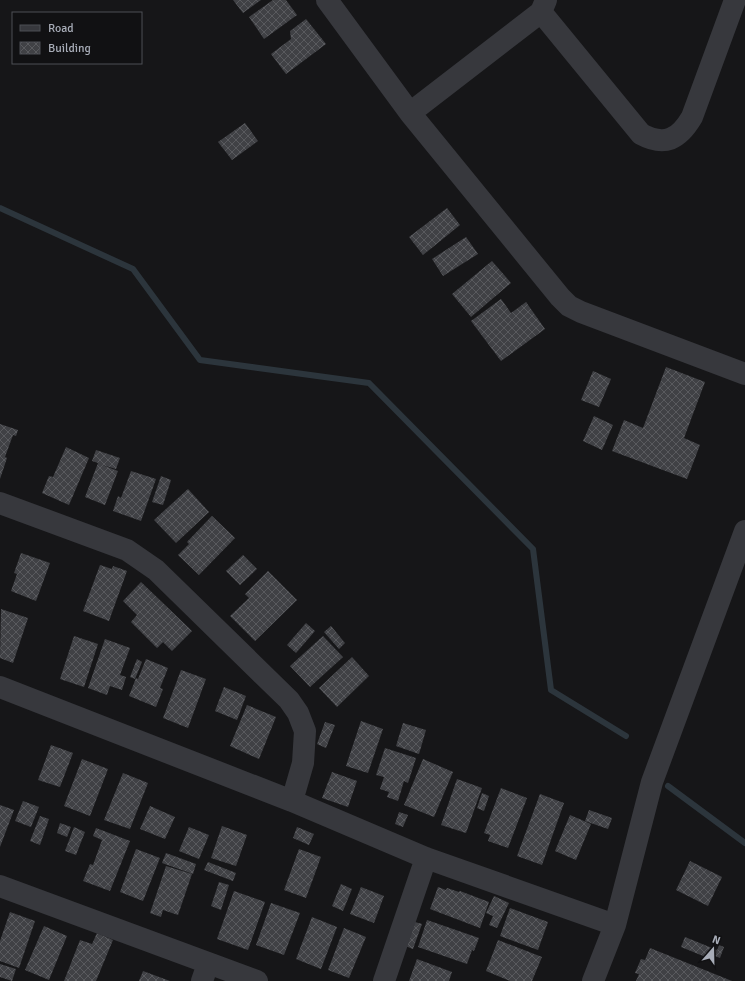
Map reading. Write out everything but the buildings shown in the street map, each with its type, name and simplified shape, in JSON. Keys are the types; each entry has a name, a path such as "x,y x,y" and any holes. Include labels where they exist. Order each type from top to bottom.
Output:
{"street":[{"path":"327,0 410,113 560,298 569,306 581,312 745,374"},
{"path":"410,113 544,6 641,134 651,139 660,141 673,138 685,129 692,117 735,0"},
{"path":"0,503 127,550 156,570 289,700 298,713 305,731 304,763 292,801"},
{"path":"593,981 615,925 652,782 740,561 745,531"},
{"path":"0,687 292,801 426,858 615,925"},
{"path":"384,981 426,858"},
{"path":"0,886 205,972 257,981"}],"waterway":[{"path":"0,208 133,269 200,360 369,383 533,549 551,690 626,736"},
{"path":"668,786 745,843"}]}
